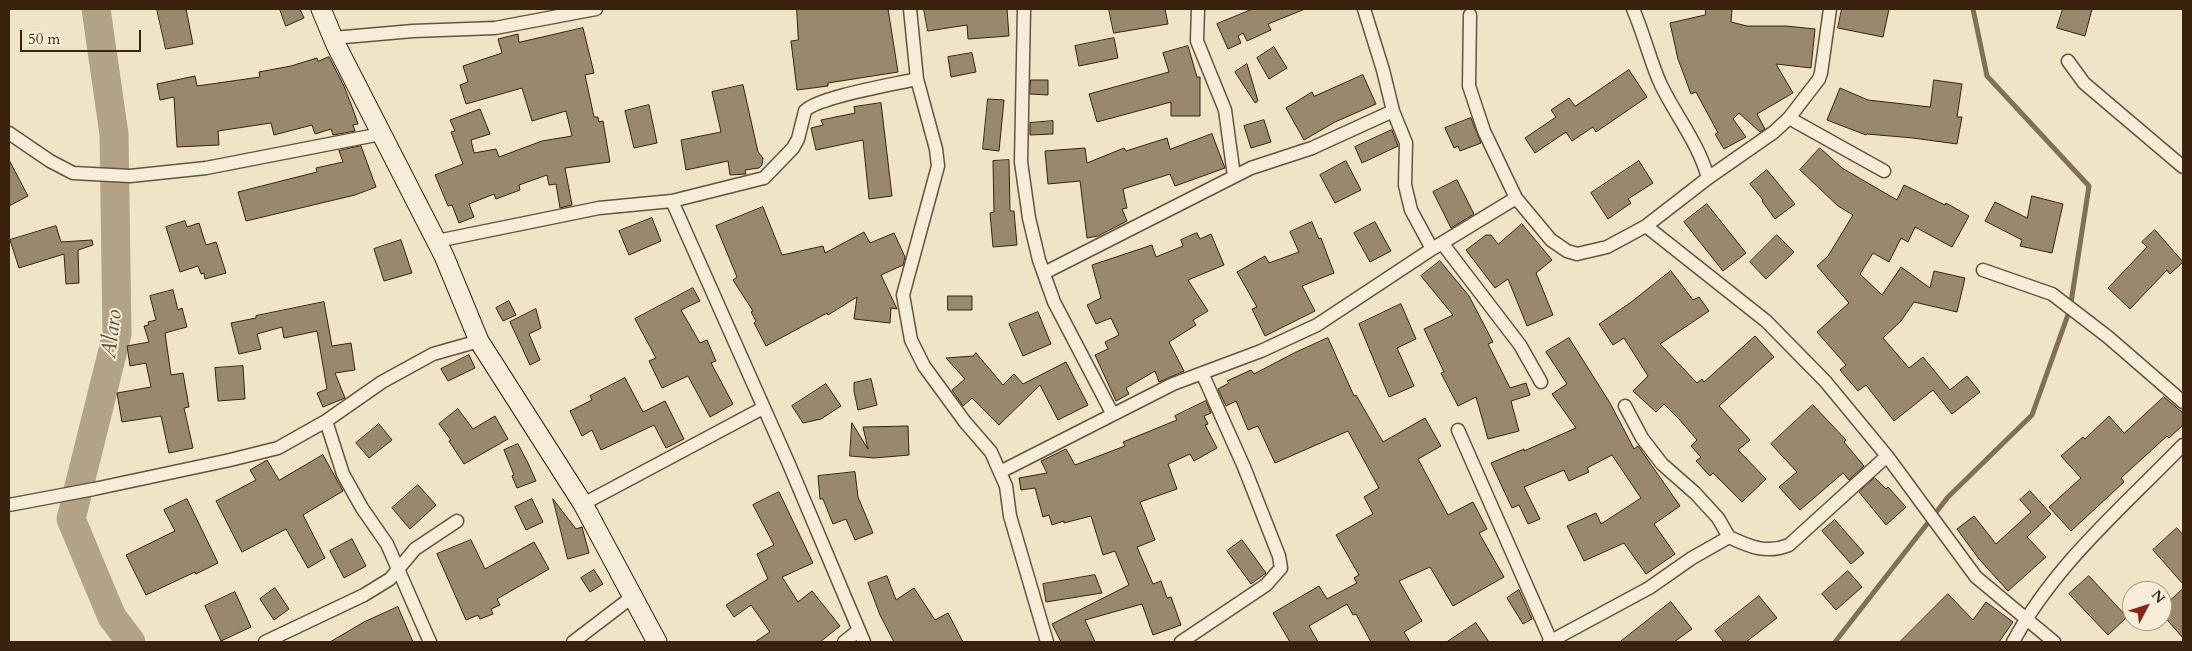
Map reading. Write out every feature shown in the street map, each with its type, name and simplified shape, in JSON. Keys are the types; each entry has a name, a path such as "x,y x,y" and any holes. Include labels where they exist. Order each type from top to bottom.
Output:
{"street":[{"path":"321,9 333,38 437,241 479,341 583,504 657,642"},
{"path":"333,38 413,31 496,28 596,9"},
{"path":"910,9 917,79 936,149 938,166 903,295 911,340 924,366 965,422 991,452 1006,486 1010,516 1047,642"},
{"path":"1024,9 1021,162 1028,218 1054,302 1112,413"},
{"path":"1198,9 1197,41 1225,110 1234,176"},
{"path":"1364,9 1383,70 1393,111 1406,143 1405,185 1411,210 1437,246 1520,345 1541,382"},
{"path":"1634,9 1661,84 1693,142 1708,178"},
{"path":"1470,15 1469,86 1484,131 1516,198 1551,240 1567,251 1577,254 1607,247 1646,226 1708,178 1774,132 1789,118 1819,80 1830,9"},
{"path":"2068,61 2084,83 2183,167"},
{"path":"437,241 599,208 672,201 764,178 793,148 798,139 805,110 808,107 830,99 917,79"},
{"path":"1044,274 1250,168 1312,148 1393,111"},
{"path":"1789,118 1884,171"},
{"path":"9,133 50,161 73,173 130,176 206,168 381,134"},
{"path":"1000,472 1112,413 1173,384 1261,351 1318,325 1437,246 1516,198"},
{"path":"672,201 862,636 844,642"},
{"path":"1646,226 1766,321 1825,381 1887,456 1976,577 2054,642"},
{"path":"1983,270 2052,294 2108,337 2183,402"},
{"path":"14,504 94,489 278,448 326,421 382,382 433,354 479,341"},
{"path":"1181,642 1266,585 1281,568 1279,556 1244,466 1202,373"},
{"path":"1624,406 1642,438 1662,464 1695,493 1718,518 1729,537 1761,548 1776,550 1789,545 1887,456"},
{"path":"583,504 763,408"},
{"path":"326,421 343,474 362,508 387,544 430,642"},
{"path":"1458,430 1550,642 1649,588 1692,558 1729,537"},
{"path":"2013,642 2026,618 2063,568 2183,445"},
{"path":"265,642 364,595 390,579 416,549 457,521"},
{"path":"573,642 632,597"}],"building":[{"path":"157,9 186,9 193,44 166,49"},
{"path":"280,9 300,9 304,18 286,26"},
{"path":"797,9 888,9 898,72 828,83 828,86 797,90 791,41 798,40"},
{"path":"924,9 1007,9 1009,36 968,39 967,25 928,31"},
{"path":"1109,9 1165,9 1168,24 1114,33"},
{"path":"1253,9 1305,9 1268,24 1271,30 1247,41 1243,33 1238,36 1241,43 1228,49 1217,24"},
{"path":"1706,9 1732,9 1731,22 1747,26 1786,26 1815,29 1811,68 1776,64 1793,93 1757,114 1765,129 1760,132 1739,113 1733,119 1746,137 1724,149 1715,134 1718,133 1696,92 1691,94 1678,59 1670,23 1705,15"},
{"path":"1842,9 1889,9 1883,37 1838,28"},
{"path":"2063,9 2092,9 2085,36 2057,28"},
{"path":"583,28 594,73 585,75 594,117 598,117 599,122 603,121 610,162 565,168 572,205 560,208 556,184 549,185 547,175 519,185 520,190 496,199 494,194 469,204 474,217 459,223 452,205 448,206 435,175 463,164 451,132 455,131 450,120 480,109 490,134 471,140 474,153 496,149 499,157 542,141 572,136 566,111 532,121 522,88 466,104 460,85 468,82 463,66 502,53 498,39 518,34 519,42"},
{"path":"1114,38 1118,58 1079,66 1075,46"},
{"path":"1188,46 1197,77 1200,77 1200,116 1171,116 1171,102 1097,122 1089,94 1169,72 1163,53"},
{"path":"1274,47 1287,68 1269,79 1257,58"},
{"path":"972,53 976,72 951,77 948,57"},
{"path":"329,57 344,86 354,112 358,124 353,125 355,131 333,135 331,129 315,134 312,125 274,135 271,123 218,131 219,145 177,147 174,97 160,100 157,84 195,76 197,86 260,77 259,72 291,66 317,58 318,61"},
{"path":"1247,64 1258,101 1255,103 1235,72"},
{"path":"1629,70 1647,97 1596,132 1593,127 1572,141 1566,132 1535,153 1525,138 1556,117 1551,110 1569,98 1575,106"},
{"path":"1363,75 1376,104 1335,122 1304,140 1286,108 1312,92 1314,96"},
{"path":"1031,80 1048,80 1048,95 1030,94"},
{"path":"1934,80 1962,84 1957,117 1962,117 1957,144 1913,138 1866,135 1827,120 1840,88 1868,100 1930,107"},
{"path":"743,85 758,152 763,158 762,165 759,168 745,170 746,174 730,175 728,161 686,170 681,140 721,132 712,92"},
{"path":"988,99 1004,100 999,151 983,149"},
{"path":"881,103 892,196 869,199 863,140 816,150 811,128 823,125 821,120 855,113 854,107"},
{"path":"649,105 657,143 634,148 625,111"},
{"path":"1471,118 1481,143 1460,151 1458,146 1454,148 1445,128"},
{"path":"1264,120 1271,142 1251,148 1244,126"},
{"path":"1053,121 1053,134 1030,135 1030,123"},
{"path":"1392,130 1398,146 1362,163 1355,147"},
{"path":"1212,134 1225,168 1175,186 1170,174 1123,189 1127,208 1122,209 1127,221 1098,236 1087,238 1080,181 1048,184 1045,151 1085,148 1087,163 1124,148 1126,151 1167,138 1170,149"},
{"path":"361,146 376,187 355,195 246,221 238,192 317,172 316,168 343,162 339,151"},
{"path":"1820,148 1842,168 1897,200 1904,185 1945,205 1946,203 1969,216 1952,247 1915,227 1908,242 1901,238 1889,262 1873,253 1860,274 1882,295 1901,267 1930,288 1934,271 1965,278 1957,312 1914,302 1901,321 1883,338 1909,368 1923,357 1950,390 1967,376 1980,392 1952,414 1933,390 1894,421 1866,385 1858,391 1840,370 1846,365 1817,332 1849,303 1817,266 1828,256 1853,215 1838,206 1800,170"},
{"path":"9,160 28,196 9,206"},
{"path":"1009,160 1010,211 1014,211 1017,245 993,247 990,213 994,212 993,161"},
{"path":"1346,161 1361,190 1335,203 1320,175"},
{"path":"1639,161 1653,183 1628,199 1631,203 1608,219 1591,193"},
{"path":"1767,170 1795,204 1775,219 1750,184"},
{"path":"1457,180 1474,214 1451,228 1433,192"},
{"path":"2032,196 2063,204 2052,253 2020,246 2022,240 1985,221 1995,202 2027,218"},
{"path":"1707,204 1746,253 1723,271 1684,222"},
{"path":"763,207 782,255 823,246 825,253 864,232 870,243 894,233 905,257 903,265 881,275 897,309 891,308 890,323 854,319 857,297 828,315 827,313 766,346 754,323 756,321 751,312 753,311 733,280 737,277 716,226"},
{"path":"652,218 661,241 629,255 619,231"},
{"path":"185,221 187,227 199,223 206,245 216,242 226,273 205,279 204,273 201,274 198,266 180,272 166,227"},
{"path":"1312,222 1319,239 1321,238 1334,273 1302,286 1315,311 1265,336 1252,309 1257,307 1237,272 1265,256 1269,263 1299,252 1290,232"},
{"path":"1375,222 1391,251 1370,262 1354,233"},
{"path":"1522,224 1552,260 1536,273 1553,315 1527,326 1508,279 1495,288 1466,250 1486,235 1491,235 1498,244"},
{"path":"56,226 61,242 92,240 93,245 78,250 79,283 66,284 64,254 19,268 10,240"},
{"path":"2155,230 2183,262 2170,274 2167,270 2130,309 2108,288 2147,247 2142,242"},
{"path":"1197,233 1200,239 1211,234 1224,265 1188,280 1208,311 1193,320 1196,325 1169,342 1184,371 1159,382 1155,371 1126,388 1129,394 1116,401 1095,355 1108,349 1105,342 1119,335 1111,318 1096,324 1087,305 1101,298 1092,265 1152,245 1156,257 1183,246 1181,240"},
{"path":"1777,235 1794,252 1766,279 1750,262"},
{"path":"401,240 412,273 384,281 374,249"},
{"path":"1440,261 1469,296 1493,342 1488,344 1510,388 1526,383 1530,395 1511,401 1519,431 1488,439 1476,397 1458,406 1441,373 1444,372 1424,329 1453,315 1421,276"},
{"path":"1671,271 1693,300 1699,297 1709,311 1660,344 1697,383 1702,379 1704,382 1755,336 1774,357 1719,406 1750,440 1738,450 1766,479 1742,502 1713,473 1710,476 1696,461 1701,457 1691,446 1697,440 1679,419 1664,404 1656,412 1633,391 1648,376 1624,338 1613,345 1599,324"},
{"path":"693,288 700,301 681,310 700,343 707,340 716,361 711,363 733,404 710,417 688,376 662,388 649,361 656,358 635,319"},
{"path":"173,290 178,310 182,308 187,327 165,333 171,375 183,373 189,407 184,408 193,448 169,453 161,416 122,422 117,393 151,387 146,363 130,366 127,346 149,342 144,326 149,325 148,322 156,320 150,296"},
{"path":"948,296 972,296 972,310 948,310"},
{"path":"509,301 516,315 503,321 496,308"},
{"path":"324,302 332,346 351,343 355,370 335,373 345,398 323,407 317,393 327,389 317,331 284,338 282,327 257,334 261,349 239,354 231,323"},
{"path":"1401,304 1416,339 1397,348 1414,386 1389,397 1359,324"},
{"path":"536,309 541,328 529,334 540,360 530,365 510,322"},
{"path":"1038,312 1051,344 1023,356 1009,324"},
{"path":"1328,338 1354,396 1356,395 1383,442 1425,418 1441,446 1418,459 1448,515 1473,502 1487,529 1479,533 1504,577 1453,606 1430,567 1399,581 1422,621 1404,632 1410,642 1371,642 1356,614 1353,615 1347,604 1309,626 1318,642 1290,642 1273,613 1319,586 1327,599 1357,583 1354,578 1359,575 1336,535 1373,514 1364,497 1379,488 1348,431 1275,463 1258,426 1248,430 1236,401 1226,406 1218,389 1229,383 1227,381 1251,370 1254,374"},
{"path":"1569,338 1610,403 1634,449 1638,446 1680,506 1654,524 1675,554 1646,574 1624,543 1584,561 1567,526 1596,513 1601,524 1641,498 1612,455 1587,468 1589,472 1569,481 1564,470 1524,487 1540,519 1528,524 1519,505 1512,508 1491,463 1576,428 1552,394 1567,384 1546,352"},
{"path":"976,353 1003,385 1014,374 1023,384 1066,362 1088,405 1058,420 1040,385 999,425 972,398 963,406 952,390 965,379 946,358 973,356"},
{"path":"469,355 475,368 448,381 441,369"},
{"path":"243,366 245,399 218,401 215,368"},
{"path":"625,378 643,412 665,401 684,439 666,448 654,425 601,450 592,430 582,436 570,411 592,400 590,396"},
{"path":"871,379 877,405 858,410 854,383"},
{"path":"826,384 841,406 821,419 803,423 792,406"},
{"path":"2164,397 2183,413 2183,425 2169,438 2167,436 2121,478 2124,482 2071,531 2049,507 2081,478 2061,456 2083,437 2085,439 2109,416 2124,433"},
{"path":"1206,401 1211,413 1204,416 1208,424 1205,425 1217,448 1194,461 1190,454 1168,464 1177,489 1140,502 1155,540 1137,547 1153,584 1161,581 1167,598 1171,597 1181,625 1153,635 1142,604 1085,620 1095,642 1061,642 1052,624 1129,585 1115,551 1103,555 1091,516 1052,525 1049,515 1043,517 1035,488 1021,490 1019,478 1047,473 1041,461 1066,449 1075,465 1125,446 1123,442 1177,420 1175,416"},
{"path":"1813,405 1846,440 1844,442 1864,466 1849,480 1843,473 1800,510 1779,487 1797,472 1771,444"},
{"path":"458,409 473,429 495,416 508,439 464,464 449,441 451,440 439,424"},
{"path":"852,423 868,449 863,427 908,426 909,455 874,458 850,456"},
{"path":"379,424 392,440 369,458 356,443"},
{"path":"518,444 536,481 517,488 504,450"},
{"path":"323,455 343,491 303,515 325,558 308,568 286,529 242,552 216,501 256,480 250,470 267,460 279,480"},
{"path":"855,472 858,497 873,533 855,540 846,519 833,524 823,499 820,499 818,476"},
{"path":"1875,478 1886,489 1888,487 1906,507 1886,525 1859,492"},
{"path":"418,485 436,505 410,529 392,508"},
{"path":"2030,491 2051,514 2027,537 2046,557 2008,591 1979,559 1957,529 1974,516 1996,544 2031,512 2020,500"},
{"path":"779,492 813,563 782,577 798,602 812,591 840,626 820,642 755,642 770,632 751,605 734,617 726,605 768,579 757,554 774,545 753,505"},
{"path":"187,499 218,563 146,595 126,555 175,531 164,510"},
{"path":"532,499 543,522 526,530 515,507"},
{"path":"553,499 576,529 582,527 589,553 568,559"},
{"path":"1835,520 1864,553 1851,564 1822,531"},
{"path":"2177,528 2183,535 2183,584 2153,550"},
{"path":"352,539 366,566 344,578 330,551"},
{"path":"471,540 485,569 534,542 549,569 497,599 500,605 491,609 493,614 480,619 478,615 466,620 437,554"},
{"path":"1242,540 1266,573 1251,584 1227,551"},
{"path":"594,570 603,584 590,592 581,578"},
{"path":"1848,571 1862,587 1836,610 1822,594"},
{"path":"1095,575 1102,593 1046,602 1043,584"},
{"path":"887,576 896,600 914,588 935,620 948,613 963,642 894,642 880,615 868,583"},
{"path":"2089,576 2122,612 2122,622 2108,635 2069,594"},
{"path":"275,588 289,609 274,620 260,599"},
{"path":"2183,589 2183,638 2172,625 2172,599"},
{"path":"1519,590 1532,619 1523,624 1507,598"},
{"path":"235,592 251,627 221,641 205,606"},
{"path":"1948,594 1973,620 1986,602 2013,622 1999,642 1900,642"},
{"path":"1759,596 1777,618 1746,642 1724,642 1715,631"},
{"path":"1671,602 1692,629 1674,642 1620,642"},
{"path":"398,607 413,642 330,642 364,622"},
{"path":"1476,623 1489,642 1447,642"}],"waterway":[{"name":"Alaro","path":"96,9 114,134 117,334 71,519 112,617 131,642"},
{"path":"1835,642 1948,497 2032,415 2070,309 2089,186 1987,76 1973,9"}]}
